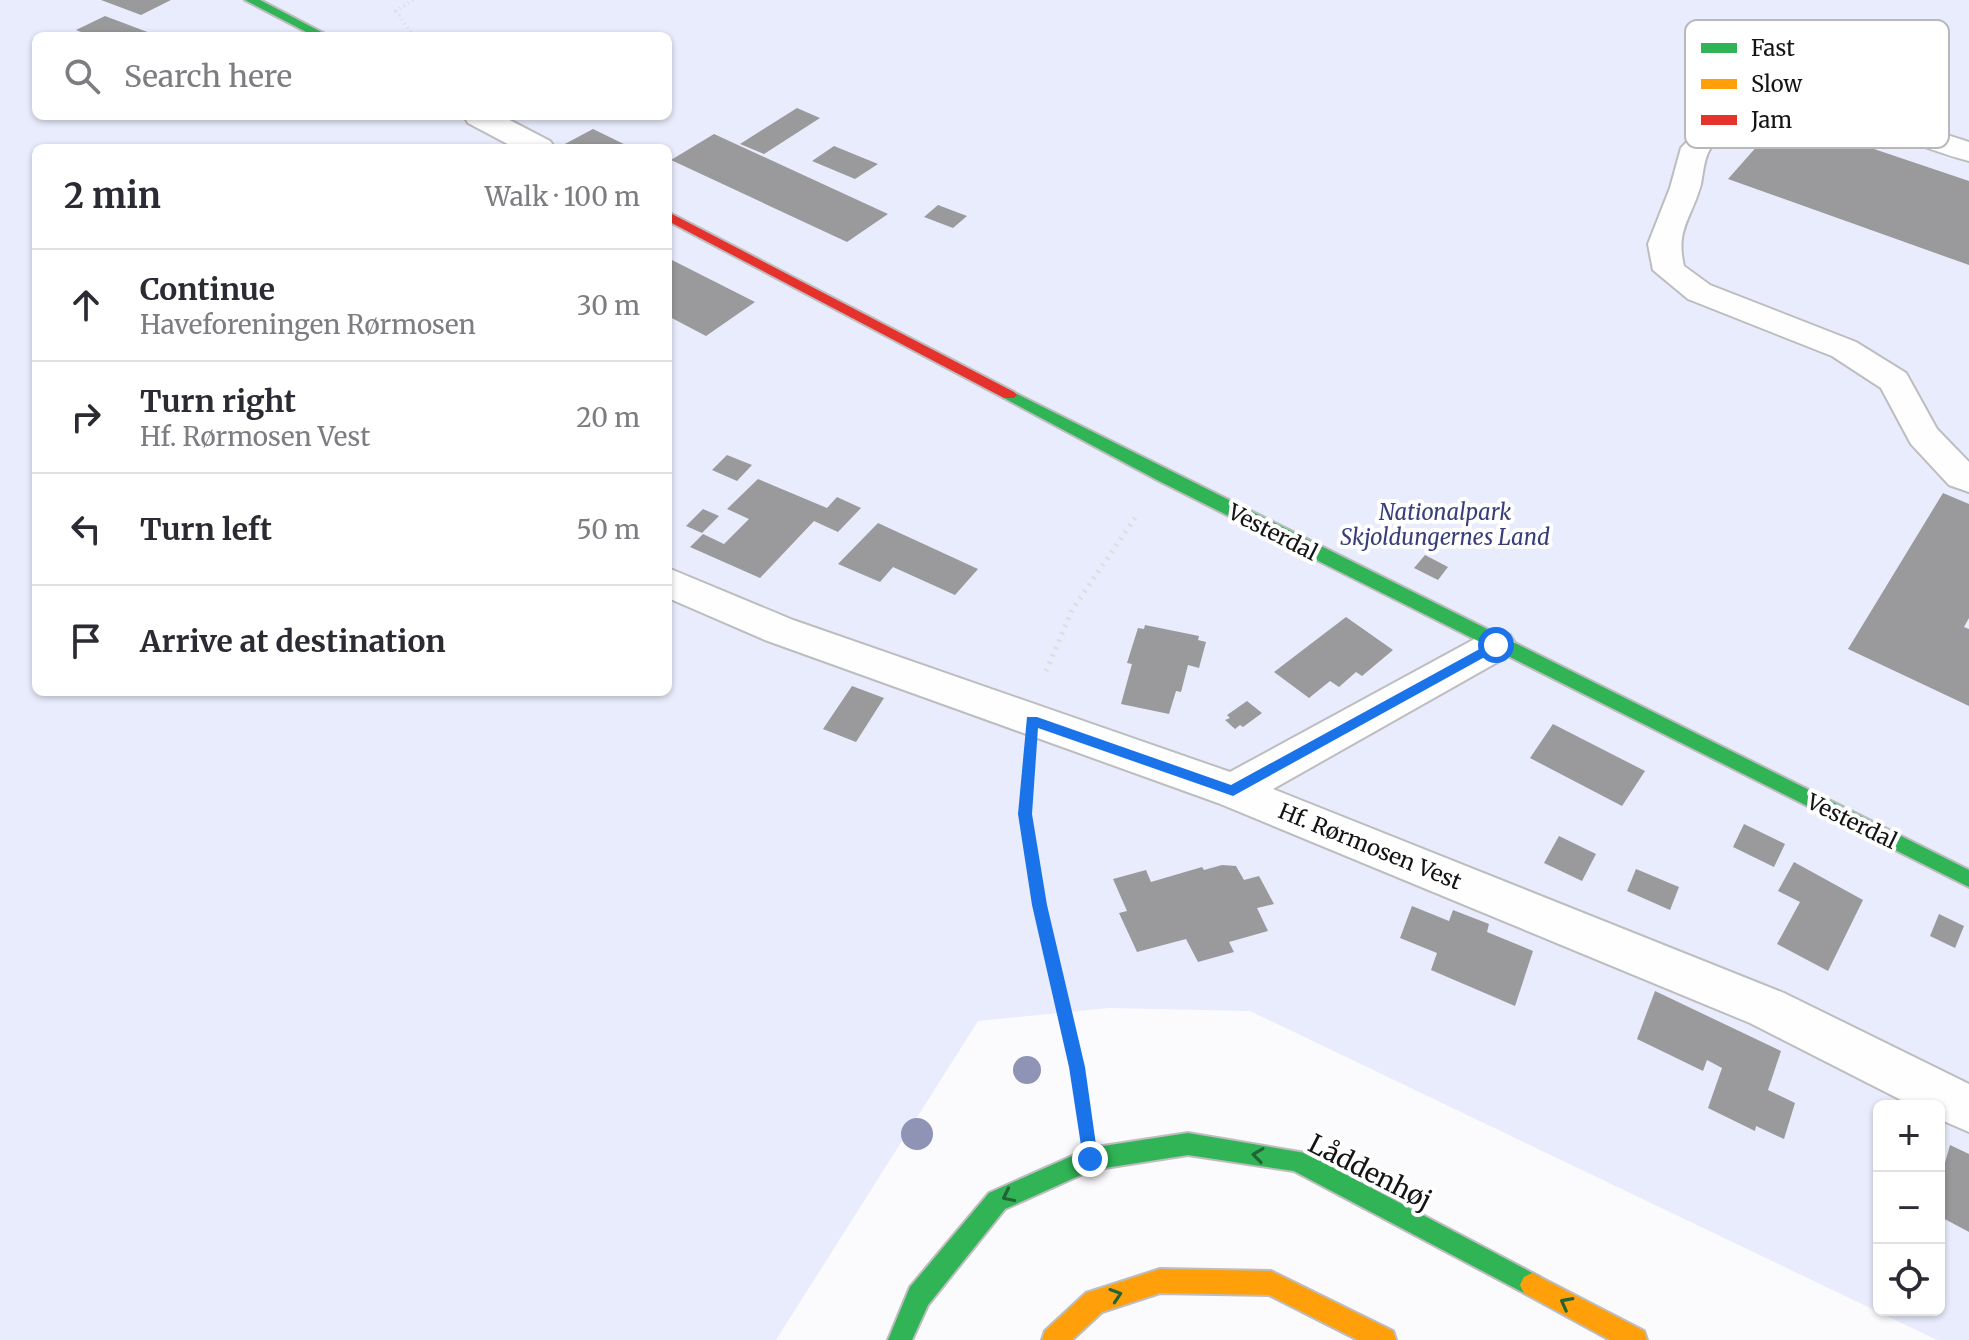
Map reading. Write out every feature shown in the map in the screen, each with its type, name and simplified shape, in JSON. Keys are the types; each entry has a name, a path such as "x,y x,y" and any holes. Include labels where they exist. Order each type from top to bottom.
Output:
{"street":[{"path":"251,0 315,32"},
{"path":"486,120 532,144"},
{"name":"Vesterdal","path":"672,218 1165,477 1969,879"},
{"name":"Låddenhøj","path":"900,1340 919,1296 997,1201 1090,1159 1188,1144 1297,1161 1635,1340"},
{"path":"1054,1340 1095,1302 1160,1281 1271,1283 1384,1340"}],"lane":[{"path":"1949,145 1969,152"},
{"path":"1695,148 1685,188 1663,244 1669,270 1699,292 1844,349 1894,381 1923,436 1969,480"},
{"name":"Hf. Rørmosen Vest","path":"672,584 779,630 1233,791 1767,1008 1969,1109"},
{"path":"1233,791 1496,645"}],"path":[{"path":"410,32 396,11 413,0"},
{"path":"1090,1159 1077,1067 1039,905 1025,814 1032,720 1052,647 1083,591 1165,477"}],"green space":[{"name":"Nationalpark Skjoldungernes Land","path":"0,0 1969,0 1969,1340 1937,1340 1887,1316 1945,1316 1945,1100 1873,1100 1873,1309 1250,1011 1109,1008 978,1021 776,1340 0,1340"}],"building":[{"path":"101,0 171,0 141,15"},
{"path":"105,16 147,32 81,32 76,30"},
{"path":"797,108 820,118 764,154 740,144"},
{"path":"593,129 624,144 565,144"},
{"path":"714,134 888,214 847,242 672,159"},
{"path":"834,146 878,164 855,179 812,161"},
{"path":"1755,148 1871,148 1969,181 1969,265 1728,179"},
{"path":"938,205 967,216 953,228 924,217"},
{"path":"672,260 755,302 706,336 672,318"},
{"path":"727,455 752,465 737,481 712,470"},
{"path":"758,479 827,508 837,497 861,508 838,532 814,521 760,578 690,547 703,534 724,544 749,519 727,509"},
{"path":"1943,493 1969,504 1969,618 1964,627 1969,629 1969,706 1848,649"},
{"path":"703,509 719,516 702,533 686,526"},
{"path":"878,523 978,569 955,595 893,567 880,582 838,564"},
{"path":"1425,555 1448,567 1438,580 1414,568"},
{"path":"1346,617 1393,650 1362,676 1356,672 1339,687 1330,681 1309,698 1274,672"},
{"path":"1145,625 1199,636 1198,640 1206,642 1199,668 1188,665 1181,692 1176,691 1169,714 1121,704 1132,664 1127,663 1138,628 1144,629"},
{"path":"852,686 884,698 856,742 823,729"},
{"path":"1247,701 1262,713 1235,729 1225,720 1230,718 1227,715"},
{"path":"1553,724 1645,771 1622,806 1530,758"},
{"path":"1744,824 1785,844 1774,867 1733,847"},
{"path":"1559,836 1596,854 1582,881 1544,863"},
{"path":"1794,862 1863,900 1828,971 1777,944 1800,902 1778,891"},
{"path":"1222,865 1236,866 1244,880 1259,876 1274,904 1257,908 1268,931 1229,942 1234,952 1198,962 1186,939 1137,952 1119,913 1127,911 1113,879 1146,870 1151,882 1202,867 1204,870"},
{"path":"1636,869 1679,887 1670,910 1627,891"},
{"path":"1412,906 1449,921 1453,910 1489,924 1487,932 1533,951 1515,1006 1431,970 1437,953 1400,938"},
{"path":"1939,914 1964,926 1955,948 1930,936"},
{"path":"1655,991 1781,1051 1768,1090 1795,1103 1784,1139 1756,1126 1755,1131 1708,1108 1722,1068 1707,1060 1703,1071 1637,1039"},
{"path":"1950,1145 1969,1154 1969,1232 1945,1219 1945,1163"}],"traffic: fast":[{"path":"251,0 315,32"},
{"path":"1009,395 1165,477 1969,879"},
{"path":"900,1340 919,1296 997,1201 1090,1159 1188,1144 1297,1161 1532,1285"}],"traffic: slow":[{"path":"1054,1340 1095,1302 1160,1281 1271,1283 1384,1340"},
{"path":"1532,1285 1635,1340"}],"traffic: jam":[{"path":"672,218 1009,395"}],"route":[{"path":"1090,1159 1077,1067 1039,905 1025,814 1032,720 1233,791 1496,645"}]}
